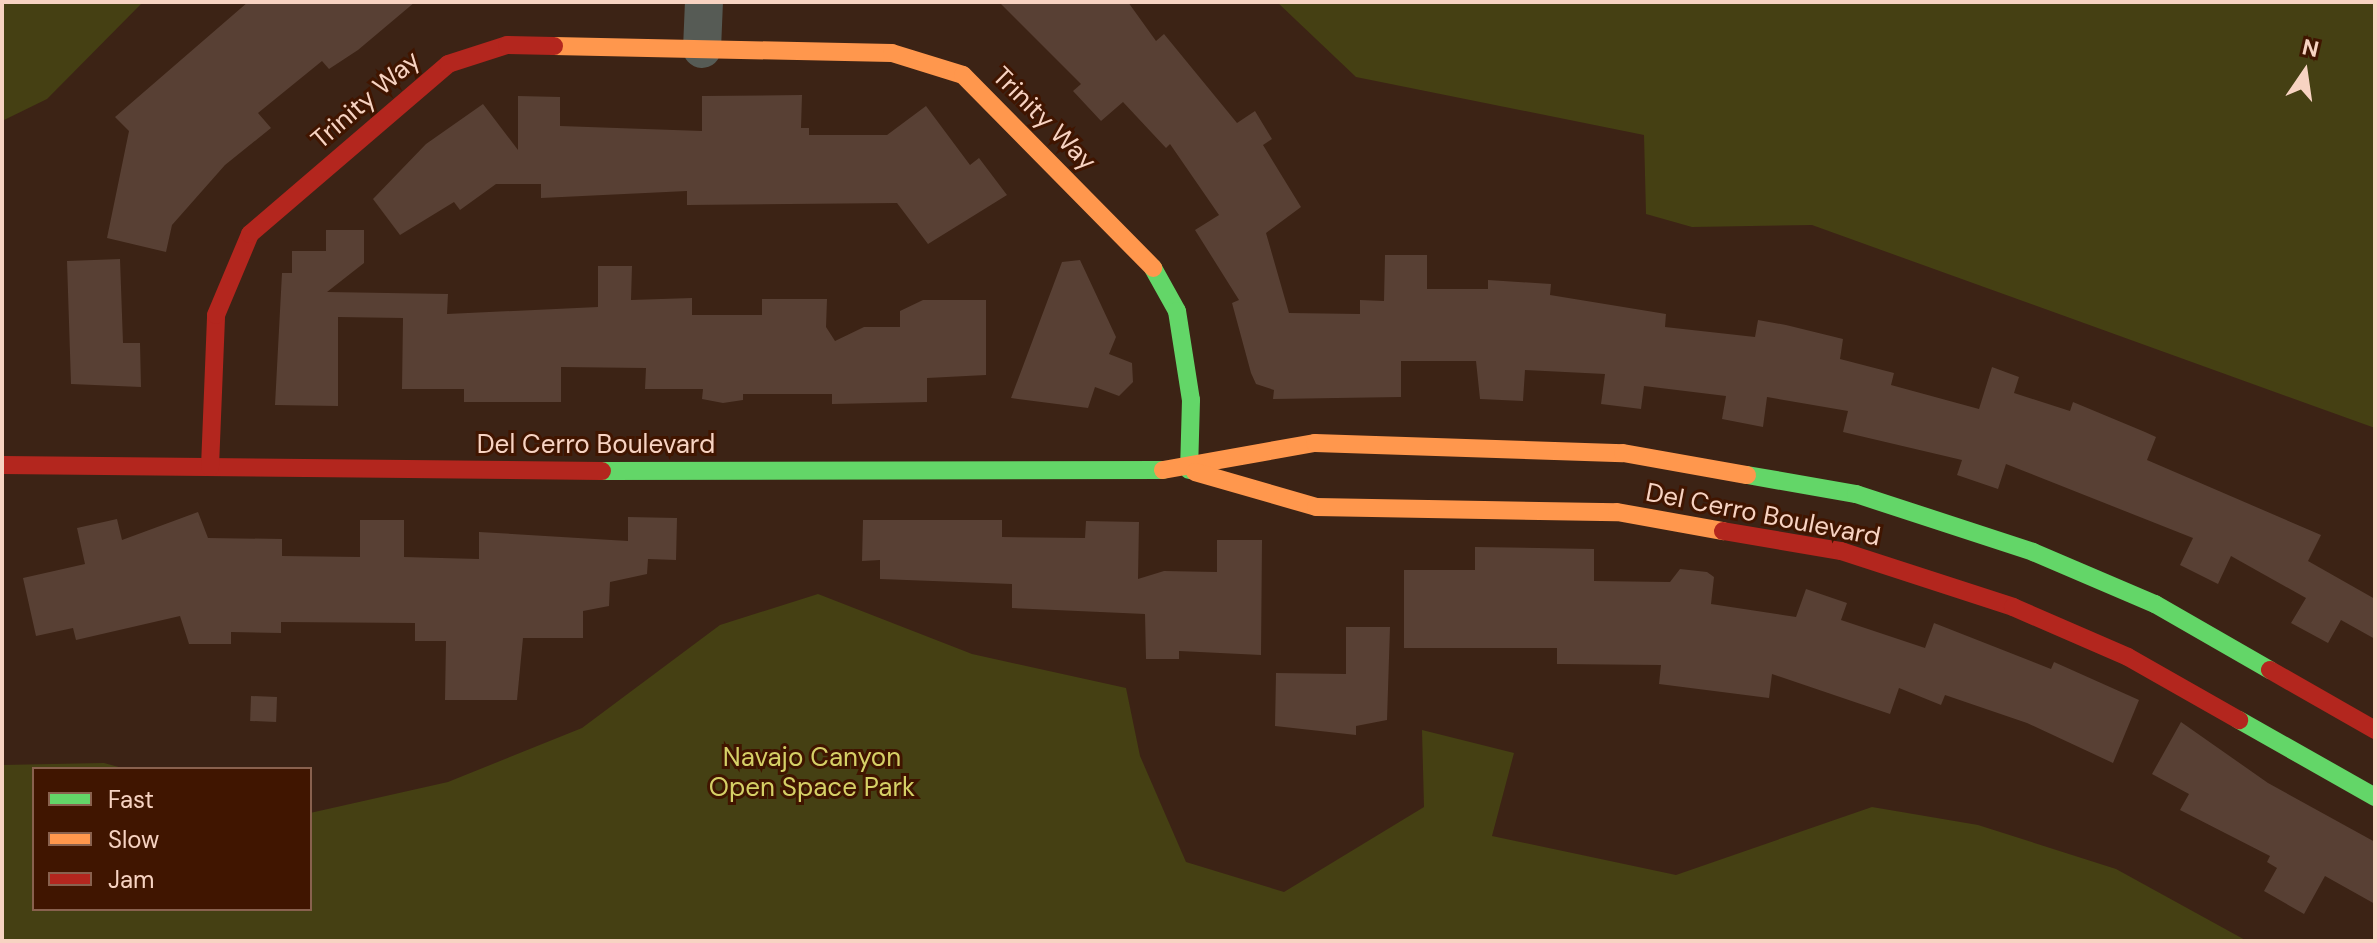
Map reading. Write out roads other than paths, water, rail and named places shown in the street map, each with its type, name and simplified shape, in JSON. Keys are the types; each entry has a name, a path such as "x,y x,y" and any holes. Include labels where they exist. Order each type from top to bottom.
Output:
{"street":[{"path":"702,49 704,2"},
{"name":"Trinity Way","path":"210,467 216,315 250,234 436,74 507,45 892,53 963,75 1149,260 1177,311 1191,400 1189,470"},
{"name":"Del Cerro Boulevard","path":"2,465 1189,470 1315,443 1607,452 1856,494 2033,552 2155,604 2375,730"},
{"name":"Del Cerro Boulevard","path":"1189,470 1316,507 1617,512 1841,551 2013,607 2128,657 2375,797"}],"park label":[{"name":"Navajo Canyon Open Space Park","path":"812,773"}]}
